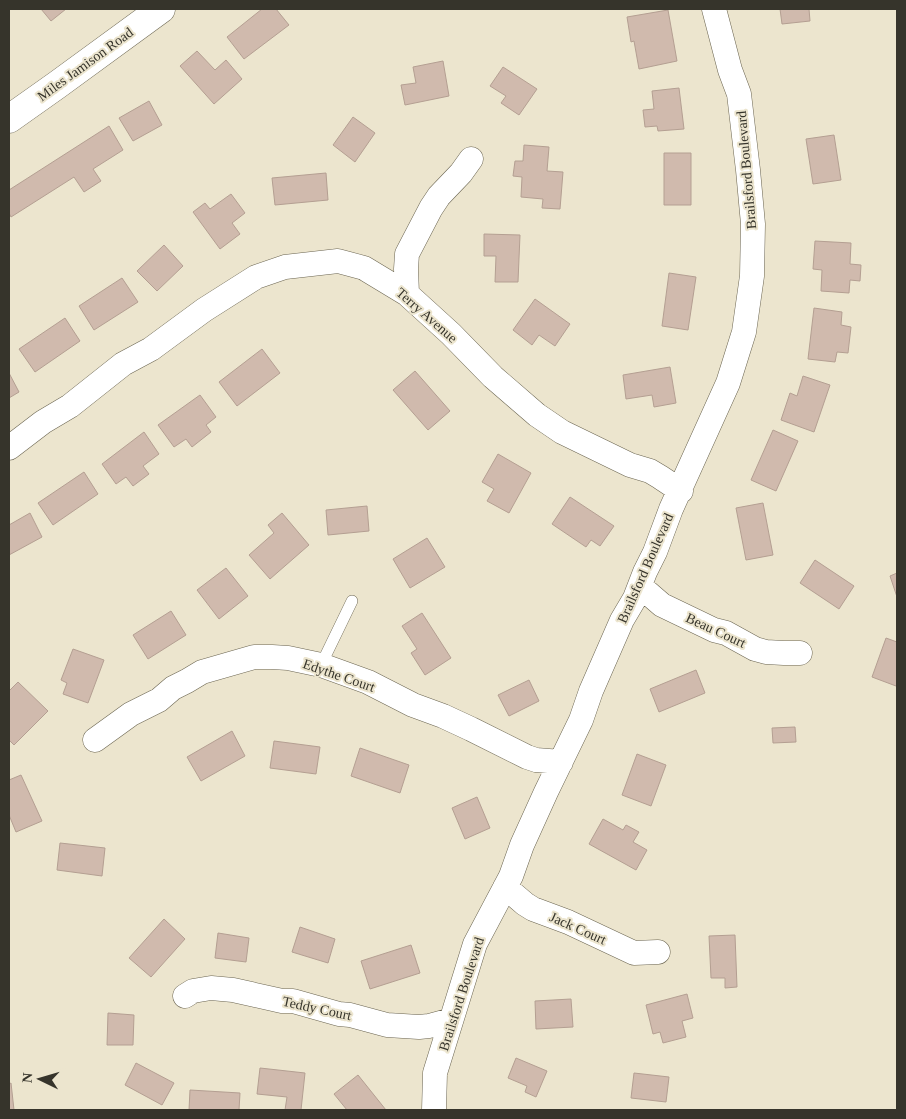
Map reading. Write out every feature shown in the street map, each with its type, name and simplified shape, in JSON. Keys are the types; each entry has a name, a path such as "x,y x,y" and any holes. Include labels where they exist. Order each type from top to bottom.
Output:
{"main road":[{"name":"Miles Jamison Road","path":"9,119 161,9"}],"street":[{"name":"Brailsford Boulevard","path":"434,1110 435,1073 475,944 505,888 546,792 581,720 591,691 622,620 635,598 671,509 728,384 744,332 752,276 753,224 748,170 739,94 730,70 714,9"},
{"path":"407,294 407,254 439,196 461,173 471,159"},
{"name":"Terry Avenue","path":"9,448 43,422 70,406 123,364 150,350 204,310 256,277 285,267 338,261 364,268 407,294 451,334 492,378 537,415 562,432 630,465 660,476 680,491"},
{"name":"Beau Court","path":"640,586 662,605 714,630 726,633 755,649 766,652 800,653"},
{"name":"Edythe Court","path":"95,740 131,714 160,700 173,688 202,672 254,657 272,657 288,658 321,665 368,682 527,757 536,760 561,762"},
{"name":"Jack Court","path":"505,888 533,909 568,922 634,953 658,952"},
{"name":"Teddy Court","path":"184,996 193,990 211,988 232,990 293,1002 387,1025 419,1027 451,1020"}],"lane":[{"path":"321,665 352,601"}],"building":[{"path":"41,9 66,9 51,21"},
{"path":"262,9 276,9 289,25 244,59 227,37"},
{"path":"780,9 809,9 810,21 782,24"},
{"path":"668,10 677,61 639,69 634,41 631,42 627,17"},
{"path":"197,51 215,70 226,60 242,79 214,104 180,66"},
{"path":"443,61 449,96 405,105 401,85 416,83 413,67"},
{"path":"503,67 537,89 519,115 501,103 506,96 490,86"},
{"path":"679,88 684,129 658,131 657,126 645,127 643,110 654,109 652,91"},
{"path":"149,101 162,125 133,141 119,118"},
{"path":"353,117 375,133 355,162 333,145"},
{"path":"109,126 123,150 93,169 101,181 84,192 74,177 11,217 9,213 9,190"},
{"path":"834,135 841,180 813,184 806,139"},
{"path":"524,145 549,147 547,171 563,172 560,209 542,208 543,199 521,197 522,177 513,176 515,161 523,161"},
{"path":"664,153 691,153 691,205 664,205"},
{"path":"326,173 328,200 275,205 272,178"},
{"path":"231,194 245,213 232,223 240,234 220,249 193,212 205,203 210,209"},
{"path":"484,234 520,235 518,282 495,282 496,256 484,256"},
{"path":"815,241 851,243 850,264 861,265 860,281 850,280 849,293 821,291 822,270 813,269"},
{"path":"164,245 183,266 157,291 137,271"},
{"path":"669,273 696,277 688,330 662,326"},
{"path":"122,278 138,302 94,330 79,306"},
{"path":"535,299 570,324 555,346 539,335 532,345 513,330"},
{"path":"814,308 842,312 841,325 851,327 848,353 837,352 835,362 808,359"},
{"path":"65,318 80,341 35,372 19,349"},
{"path":"262,349 280,373 237,406 219,382"},
{"path":"670,367 676,403 654,407 652,395 626,399 623,375"},
{"path":"415,371 450,411 428,430 393,390"},
{"path":"9,373 19,392 9,398"},
{"path":"803,376 830,385 814,432 781,420 790,393 797,396"},
{"path":"200,395 216,417 206,425 211,432 192,447 186,439 174,447 158,425"},
{"path":"773,430 798,441 776,491 751,480"},
{"path":"144,432 159,454 143,466 149,474 133,486 126,477 116,484 102,464"},
{"path":"498,454 531,473 509,513 487,501 494,489 482,482"},
{"path":"84,472 98,494 53,525 38,503"},
{"path":"570,497 614,526 600,546 591,540 586,547 552,524"},
{"path":"763,503 773,555 746,560 736,508"},
{"path":"367,506 369,531 328,535 326,510"},
{"path":"30,513 42,537 9,555 9,525"},
{"path":"282,513 309,545 270,579 249,555 274,533 268,525"},
{"path":"427,538 445,567 410,588 393,559"},
{"path":"815,560 854,586 839,609 800,583"},
{"path":"226,568 248,596 219,619 197,590"},
{"path":"897,573 897,597 890,576"},
{"path":"171,611 186,635 148,659 133,635"},
{"path":"422,613 451,658 425,675 411,653 417,649 402,626"},
{"path":"886,638 897,642 896,686 872,677"},
{"path":"73,649 104,660 88,703 63,694 67,683 61,680"},
{"path":"696,670 705,693 659,712 650,689"},
{"path":"529,680 539,701 509,716 498,695"},
{"path":"18,682 48,711 14,745 9,740 9,691"},
{"path":"795,727 796,742 773,743 772,728"},
{"path":"232,731 245,756 201,781 187,757"},
{"path":"274,741 320,747 316,774 270,768"},
{"path":"360,748 409,765 400,793 351,776"},
{"path":"637,754 666,765 651,806 622,795"},
{"path":"21,775 42,821 16,832 9,815 9,780"},
{"path":"477,797 490,828 465,839 452,808"},
{"path":"603,819 623,830 626,825 639,832 633,842 647,850 636,870 589,844"},
{"path":"60,843 105,848 102,876 57,870"},
{"path":"164,919 185,939 151,977 129,958"},
{"path":"300,927 335,939 328,963 292,952"},
{"path":"218,933 249,938 246,962 215,958"},
{"path":"735,935 737,987 725,988 725,978 711,978 709,936"},
{"path":"411,945 420,973 370,989 361,961"},
{"path":"687,994 693,1018 682,1021 686,1037 663,1043 660,1032 653,1034 646,1005"},
{"path":"571,999 573,1027 536,1029 535,1001"},
{"path":"108,1013 134,1015 133,1045 107,1045"},
{"path":"516,1058 547,1071 536,1097 525,1092 527,1086 508,1078"},
{"path":"136,1063 174,1083 162,1105 125,1085"},
{"path":"260,1068 305,1073 301,1110 285,1110 287,1097 257,1094"},
{"path":"634,1073 669,1077 666,1102 631,1098"},
{"path":"358,1075 386,1110 347,1110 334,1094"},
{"path":"11,1083 14,1110 9,1110 9,1084"},
{"path":"190,1090 240,1093 239,1110 189,1110"}]}
